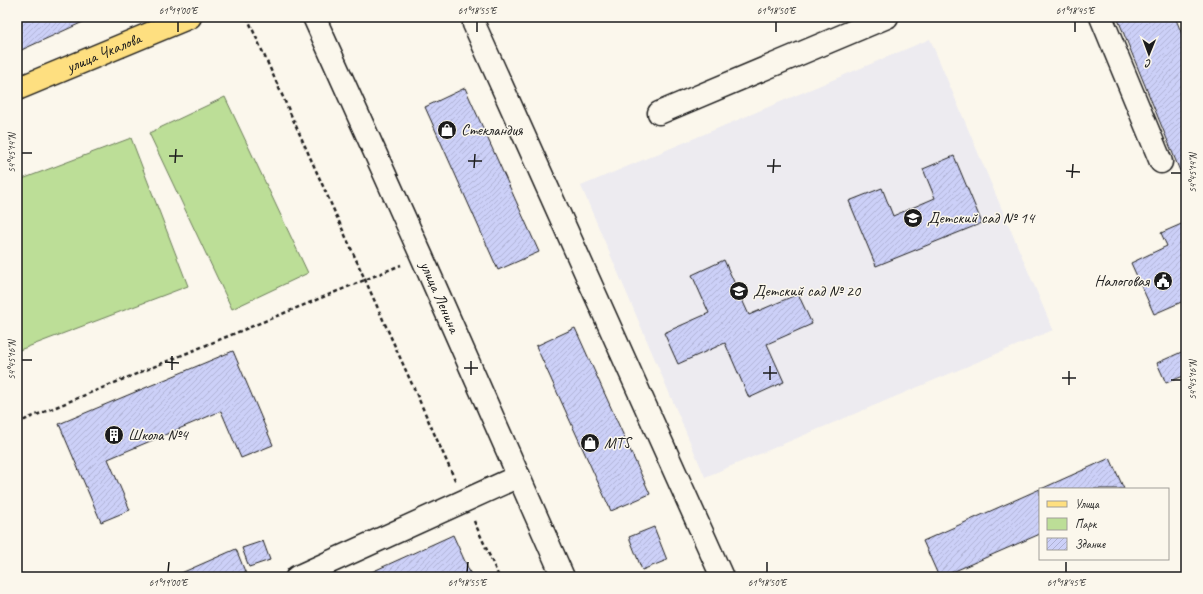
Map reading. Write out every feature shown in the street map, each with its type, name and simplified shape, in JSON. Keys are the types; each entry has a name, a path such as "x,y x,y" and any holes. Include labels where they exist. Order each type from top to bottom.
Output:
{"main road":[{"name":"улица Чкалова","path":"17,89 190,17"}],"street":[{"name":"улица Ленина","path":"314,17 422,256 563,577"},
{"path":"659,113 887,17"},
{"path":"1101,17 1161,162"},
{"path":"474,24 722,577"},
{"path":"297,577 519,476"}],"path":[{"path":"247,17 499,577"},
{"path":"17,422 422,256"}],"shaded area":[{"path":"930,39 1053,330 705,477 581,186"}],"green space":[{"path":"225,97 308,273 232,309 149,133"},
{"path":"131,138 188,286 17,351 17,181"}],"building":[{"path":"17,17 94,17 17,52"},
{"path":"1117,17 1175,17 1186,44 1186,169 1180,171"},
{"path":"465,88 539,252 498,270 425,107"},
{"path":"954,156 982,223 876,266 849,201 882,188 893,216 935,198 923,169"},
{"name":"Налоговая","path":"1186,222 1186,300 1154,314 1131,263 1167,246 1161,233"},
{"path":"724,260 749,315 798,294 812,324 767,344 784,382 749,398 725,343 678,364 664,333 709,313 692,275"},
{"path":"575,328 650,494 611,511 536,346"},
{"path":"1186,350 1186,375 1166,383 1157,363"},
{"name":"Школа №4","path":"233,351 273,445 241,458 221,411 108,459 130,510 101,522 59,424"},
{"path":"1110,458 1124,488 1043,488"},
{"path":"1039,489 1039,534 941,577 939,577 923,541"},
{"path":"654,527 667,560 642,570 629,537"},
{"path":"453,535 472,577 365,577 365,575"},
{"path":"263,541 270,560 249,567 242,548"},
{"path":"236,549 246,574 240,577 180,577 179,574"}],"place":[{"name":"Стекландия","path":"447,130"},
{"name":"Детский сад № 14","path":"913,218"},
{"name":"Налоговая","path":"1163,281"},
{"name":"Детский сад № 20","path":"739,291"},
{"name":"Школа №4","path":"114,435"},
{"name":"MTS","path":"590,443"}]}
